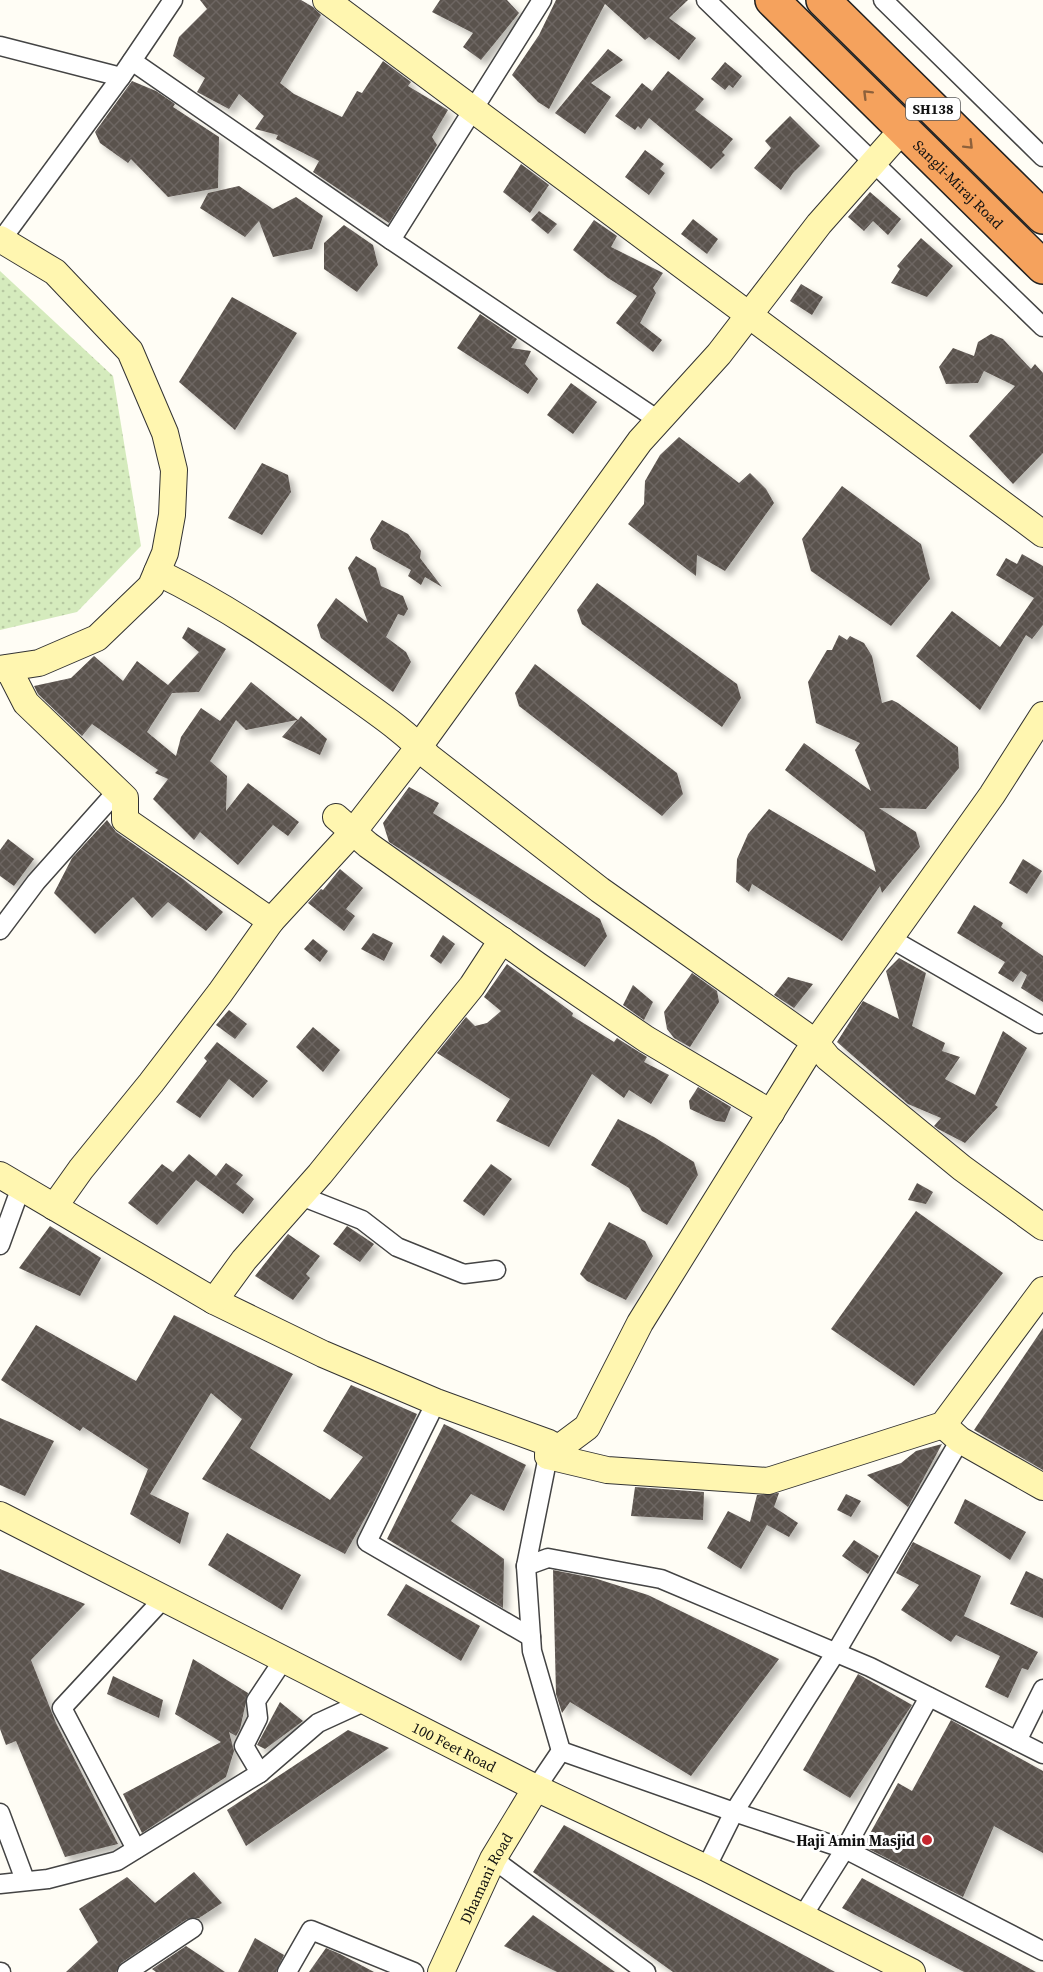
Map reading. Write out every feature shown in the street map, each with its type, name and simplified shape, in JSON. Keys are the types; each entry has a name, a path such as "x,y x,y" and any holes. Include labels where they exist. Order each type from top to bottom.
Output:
{"highway":[{"name":"Sangli-Miraj Road","path":"772,0 1043,267"},
{"name":"SH138","path":"831,3 1043,217"}],"main road":[{"path":"326,0 1043,534"},
{"path":"54,1207 81,1169 220,993 344,824 419,746 640,441 719,354 873,161 903,129"},
{"path":"1,239 55,272 130,351 165,433 174,470 172,515 165,553 151,586 97,638 39,663 4,668 26,704 96,774 125,798 125,820 271,921"},
{"path":"157,572 193,590 279,641 409,735 429,758 600,890 816,1042 828,1058 962,1168 1043,1227"},
{"path":"548,1456 587,1427 640,1323 816,1042 888,937 992,795 1043,715"},
{"path":"344,824 368,845 645,1039 771,1113"},
{"path":"214,1302 244,1260 301,1196 472,986 502,940"},
{"path":"10,1181 214,1302 323,1354 436,1402 549,1443 548,1456"},
{"path":"548,1456 607,1470 768,1481 952,1432 1043,1290"},
{"path":"952,1432 1043,1486"},
{"name":"100 Feet Road","path":"0,1515 536,1788 706,1868 899,1970"},
{"name":"Dhamani Road","path":"441,1972 493,1859 536,1788"}],"street":[{"path":"1,239 132,61 173,0"},
{"path":"391,240 542,0"},
{"path":"706,0 1043,327"},
{"path":"883,0 1043,157"},
{"path":"0,46 120,77"},
{"path":"132,61 391,240 658,420"},
{"path":"0,930 36,882 118,790"},
{"path":"888,937 1039,1024"},
{"path":"0,1245 10,1181"},
{"path":"301,1196 362,1220 397,1247 464,1274 496,1270"},
{"path":"436,1402 367,1542 531,1637"},
{"path":"706,1868 734,1812 836,1652 952,1432"},
{"path":"536,1788 561,1750 532,1651 526,1566 548,1456"},
{"path":"526,1566 548,1558 661,1579 836,1652 1043,1754"},
{"path":"136,1849 62,1708 164,1598"},
{"path":"260,1773 244,1746 258,1718 256,1701 284,1659"},
{"path":"1017,1741 1043,1689"},
{"path":"802,1917 845,1849 929,1696"},
{"path":"0,1884 48,1879 117,1861 260,1773 318,1723 366,1701"},
{"path":"561,1750 845,1849 1043,1951"},
{"path":"0,1813 25,1881"},
{"path":"493,1859 646,1972"},
{"path":"127,1972 193,1928"},
{"path":"288,1972 311,1930 414,1972"}],"green space":[{"path":"0,271 113,376 141,546 77,612 0,630"}],"building":[{"path":"200,0 301,0 313,7 321,15 280,83 294,94 342,117 357,91 362,93 383,61 411,82 408,86 448,110 432,137 437,145 389,223 313,172 319,161 276,139 278,135 255,129 264,116 239,94 229,109 197,92 205,78 173,56 179,37 207,9"},
{"path":"440,0 507,0 519,13 481,60 463,47 473,33 432,12"},
{"path":"556,0 688,0 669,18 696,38 679,60 649,37 645,40 605,4 549,109 538,102 512,75 539,35"},
{"path":"608,49 623,60 591,83 611,97 585,134 555,113"},
{"path":"725,62 742,76 733,88 729,85 725,90 711,79"},
{"path":"668,71 704,99 695,110 733,139 722,152 725,155 711,169 649,118 641,129 638,126 635,130 615,116 642,83 652,91"},
{"path":"132,81 156,91 175,104 173,107 219,137 218,188 168,197 131,159 128,163 100,143 95,132"},
{"path":"790,116 820,146 793,173 781,190 754,168 771,148 765,141"},
{"path":"645,150 664,164 660,169 665,173 649,195 625,177"},
{"path":"521,164 549,185 530,213 503,192"},
{"path":"239,186 273,209 296,197 323,216 312,249 273,257 259,221 245,237 200,208 208,193"},
{"path":"870,192 901,219 888,235 873,221 864,231 848,217"},
{"path":"539,211 557,224 548,234 531,220"},
{"path":"693,219 718,239 707,254 681,234"},
{"path":"594,220 617,236 611,247 663,273 653,288 656,293 640,323 662,340 653,352 616,323 637,296 608,278 573,250"},
{"path":"344,225 373,245 378,265 357,292 324,269 324,243"},
{"path":"921,238 953,266 927,297 891,283 900,269 897,266"},
{"path":"801,284 823,297 812,315 790,301"},
{"path":"232,297 297,333 235,430 179,382"},
{"path":"480,314 517,339 511,348 531,351 525,364 538,379 528,394 457,348"},
{"path":"991,334 1003,339 1031,369 1035,364 1043,373 1043,453 1013,484 969,436 1015,386 984,371 978,383 946,384 939,367 953,348 974,356 978,342"},
{"path":"571,383 597,402 573,434 547,415"},
{"path":"679,437 739,483 750,473 766,489 774,503 725,571 697,555 696,576 628,524 644,504 645,481 660,455"},
{"path":"262,463 288,475 291,492 262,535 228,518"},
{"path":"842,486 921,544 930,579 891,626 811,571 802,539"},
{"path":"382,520 408,534 421,551 420,558 442,587 425,577 421,585 408,576 411,570 373,549 370,539"},
{"path":"1022,554 1043,566 1043,625 1032,639 1026,635 980,710 916,656 952,611 1000,647 1034,598 996,575 1006,558 1017,564"},
{"path":"356,556 376,568 381,586 403,596 408,609 404,616 398,614 386,637 406,652 411,662 393,692 321,638 317,625 336,598 368,623 348,568"},
{"path":"597,583 737,684 741,698 722,727 582,624 577,610"},
{"path":"188,627 226,649 199,692 172,693 147,732 176,756 181,737 201,708 220,721 251,682 298,720 301,716 327,739 320,755 282,737 297,720 246,730 236,720 210,761 227,776 226,811 248,783 299,822 288,836 273,825 238,865 200,832 194,840 153,799 168,779 155,773 158,770 92,724 82,736 38,694 34,686 71,678 94,656 123,681 137,661 168,685 199,652 182,638"},
{"path":"839,635 847,640 850,636 864,643 872,656 882,703 892,700 898,703 958,747 959,768 926,809 879,808 916,832 920,847 882,893 880,886 842,941 752,884 749,892 736,882 737,859 748,834 769,809 876,872 864,832 785,770 804,743 871,791 855,750 860,743 816,723 808,682 827,650 832,650"},
{"path":"535,664 677,773 683,794 662,816 519,706 515,693"},
{"path":"409,787 439,803 433,813 600,919 607,936 585,967 389,842 383,823"},
{"path":"107,820 116,832 183,879 223,912 206,931 168,902 152,918 133,897 95,934 54,893 72,858"},
{"path":"8,839 34,859 14,886 0,876 0,850"},
{"path":"1023,859 1042,871 1027,894 1009,883"},
{"path":"340,869 363,888 346,909 355,916 344,931 308,903 321,889 323,890"},
{"path":"974,905 1003,923 1001,927 1043,956 1043,1002 1021,988 1027,975 1021,971 1013,982 998,973 1005,962 957,933"},
{"path":"373,933 393,943 384,961 361,949"},
{"path":"443,935 455,944 441,964 430,956"},
{"path":"313,939 328,951 320,962 304,949"},
{"path":"899,958 926,973 912,1026 945,1043 942,1051 960,1057 945,1079 975,1095 1003,1031 1027,1048 995,1105 998,1107 965,1143 934,1126 941,1118 908,1104 837,1042 863,1001 899,1019 886,971"},
{"path":"507,964 573,1013 572,1016 614,1042 617,1038 647,1057 644,1062 669,1075 651,1104 629,1090 624,1098 592,1074 549,1147 496,1121 510,1099 437,1053 466,1017 475,1026 487,1023 501,1011 484,997"},
{"path":"692,973 717,991 719,1002 690,1047 674,1038 667,1029 664,1012"},
{"path":"788,977 813,984 794,1008 774,995"},
{"path":"633,985 653,1002 644,1020 623,1005"},
{"path":"229,1010 247,1024 235,1039 216,1025"},
{"path":"313,1027 340,1050 323,1072 296,1047"},
{"path":"217,1042 268,1081 253,1098 229,1079 200,1118 176,1102 207,1061 204,1058"},
{"path":"698,1087 731,1107 725,1122 716,1121 690,1109 689,1101"},
{"path":"618,1119 654,1137 694,1162 698,1175 667,1225 642,1211 629,1188 591,1165"},
{"path":"189,1154 216,1176 226,1163 243,1175 236,1184 254,1199 243,1214 196,1180 157,1225 128,1203 162,1164 173,1172"},
{"path":"491,1164 512,1179 484,1216 463,1201"},
{"path":"917,1183 933,1192 926,1204 908,1200"},
{"path":"916,1211 1003,1273 914,1386 831,1329"},
{"path":"609,1222 645,1241 653,1256 626,1300 587,1281 580,1274"},
{"path":"50,1226 101,1258 80,1296 19,1268"},
{"path":"347,1226 374,1244 360,1262 333,1244"},
{"path":"288,1234 320,1256 306,1274 310,1278 293,1300 255,1276"},
{"path":"174,1315 293,1374 250,1448 330,1500 363,1457 323,1431 351,1385 417,1414 373,1504 345,1554 202,1479 242,1419 211,1393 150,1494 189,1513 180,1544 130,1514 148,1469 83,1427 80,1431 1,1380 36,1325 136,1381"},
{"path":"1043,1328 1043,1470 974,1430"},
{"path":"0,1418 54,1441 25,1496 0,1485"},
{"path":"444,1424 526,1465 504,1511 471,1494 451,1521 504,1559 503,1608 387,1539"},
{"path":"942,1444 908,1507 867,1475 901,1463 916,1451"},
{"path":"635,1487 704,1492 703,1520 631,1516"},
{"path":"779,1493 774,1507 798,1523 789,1537 767,1525 741,1569 707,1548 728,1511 750,1522 757,1495"},
{"path":"846,1494 861,1501 851,1517 837,1510"},
{"path":"965,1499 1026,1532 1010,1560 954,1523"},
{"path":"227,1533 301,1575 282,1610 208,1565"},
{"path":"854,1540 879,1556 868,1574 842,1556"},
{"path":"913,1542 981,1576 964,1616 1038,1652 1028,1670 1022,1668 1008,1698 985,1687 1000,1656 956,1635 951,1642 901,1610 919,1585 896,1573"},
{"path":"0,1569 85,1604 31,1660 56,1723 118,1844 65,1857 16,1741 6,1745 0,1729"},
{"path":"553,1570 594,1578 648,1595 779,1659 691,1776 570,1702 562,1713 556,1694"},
{"path":"1026,1571 1043,1579 1043,1618 1010,1604"},
{"path":"406,1584 480,1626 461,1661 387,1615"},
{"path":"193,1659 248,1693 240,1729 236,1736 229,1732 234,1751 226,1777 142,1833 123,1794 221,1742 175,1714"},
{"path":"858,1674 912,1705 850,1798 803,1770"},
{"path":"113,1676 163,1700 159,1718 107,1694"},
{"path":"280,1702 303,1721 265,1749 257,1745"},
{"path":"951,1720 1043,1771 1043,1853 994,1826 963,1897 863,1846 898,1783 912,1791"},
{"path":"348,1730 389,1748 246,1846 227,1810"},
{"path":"564,1825 835,1972 673,1972 533,1872"},
{"path":"194,1872 222,1903 199,1918 187,1919 121,1963 116,1972 66,1972 98,1942 79,1909 127,1877 155,1903"},
{"path":"862,1878 1036,1972 964,1972 842,1908"},
{"path":"533,1915 615,1972 557,1972 504,1946"},
{"path":"255,1938 284,1955 276,1972 238,1972"},
{"path":"186,1946 225,1972 156,1972 152,1969"},
{"path":"326,1948 340,1954 374,1972 309,1972"}],"place":[{"name":"Haji Amin Masjid","path":"927,1840"}]}
